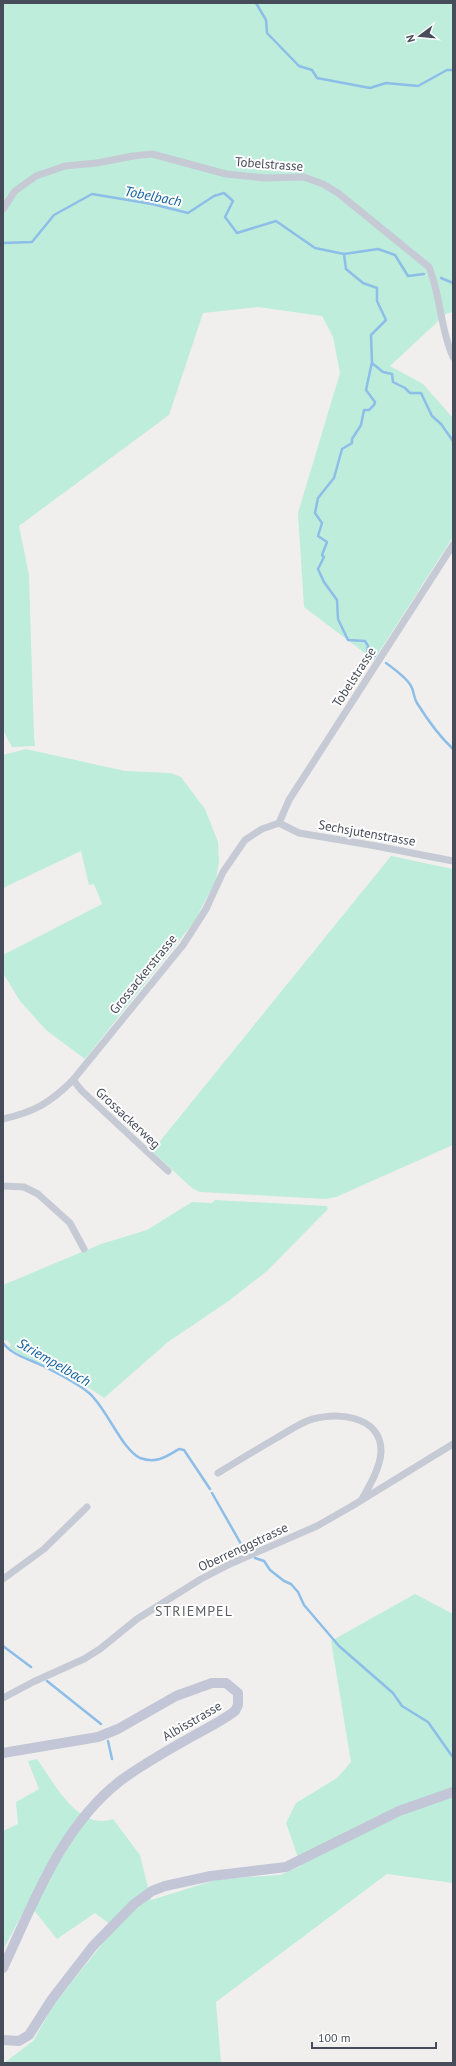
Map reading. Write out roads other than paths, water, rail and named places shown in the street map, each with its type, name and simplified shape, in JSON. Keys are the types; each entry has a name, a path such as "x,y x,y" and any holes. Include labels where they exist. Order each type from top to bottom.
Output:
{"main road":[{"name":"Albisstrasse","path":"3,1753 86,1740 109,1733 163,1703 212,1683 226,1683 238,1693 238,1705 235,1711 139,1768 109,1791 87,1812 67,1840 53,1864 3,1968"},
{"path":"3,2040 19,2041 29,2036 52,1999 93,1946 134,1904 152,1891 171,1884 211,1876 286,1867 399,1810 453,1792"}],"street":[{"name":"Tobelstrasse","path":"3,209 15,191 36,176 64,166 97,163 133,156 152,154 165,156 226,174 265,178 304,177 323,184 338,193 429,267 434,278 448,345 453,357"},
{"name":"Tobelstrasse","path":"279,823 289,800 453,545"},
{"name":"Sechsjutenstrasse","path":"279,823 299,833 453,861"},
{"name":"Grossackerstrasse","path":"3,1119 35,1110 61,1092 73,1080 184,945 206,909 223,872 241,845 262,829 279,823"},
{"name":"Grossackerweg","path":"73,1080 82,1091 168,1171"},
{"path":"3,1186 24,1187 38,1194 70,1224 84,1249"},
{"path":"218,1473 308,1421 336,1416 350,1418 360,1420 369,1425 380,1441 380,1461 362,1500"},
{"name":"Oberrenggstrasse","path":"3,1698 33,1682 84,1659 100,1649 137,1619 202,1579 230,1564 317,1526 453,1444"},
{"path":"3,1579 44,1549 87,1507"}],"waterway":[{"path":"256,3 266,20 267,33 299,66 312,70 317,78 370,88 386,83 418,86 447,70 453,70"},
{"name":"Tobelbach","path":"3,243 32,242 54,215 92,194 152,204 188,213 214,196 224,193 233,201 225,217 237,233 276,221 315,248 344,254 346,269 363,283 377,288 377,301 386,320 371,335 372,362 366,390 375,402 369,410 364,410 361,425 352,439 352,443 342,449 334,478 318,498 315,513 322,523 318,536 327,542 322,555 324,557 318,569 324,582 337,600 338,619 348,640 365,641 368,646 367,652 375,656"},
{"path":"344,254 378,249 395,255 408,276 424,274"},
{"path":"441,278 453,283"},
{"name":"Tobelbach","path":"372,363 383,372 392,374 393,382 405,388 410,393 421,393 432,416 441,424 453,441"},
{"path":"386,663 408,681 416,701 425,715 438,733 453,749"},
{"name":"Striempelbach","path":"3,1343 17,1354 62,1376 89,1393 102,1408 120,1438 133,1453 140,1458 146,1460 156,1460 161,1459 179,1449 184,1450 210,1489"},
{"path":"212,1493 245,1551"},
{"path":"255,1558 264,1561 270,1570 284,1581 291,1584 298,1592 304,1605 339,1646 393,1693 402,1706 428,1722 452,1756"},
{"path":"3,1646 31,1667"},
{"path":"47,1681 101,1724"},
{"path":"108,1741 112,1759"}],"district":[{"name":"STRIEMPEL","path":"194,1611"}]}
